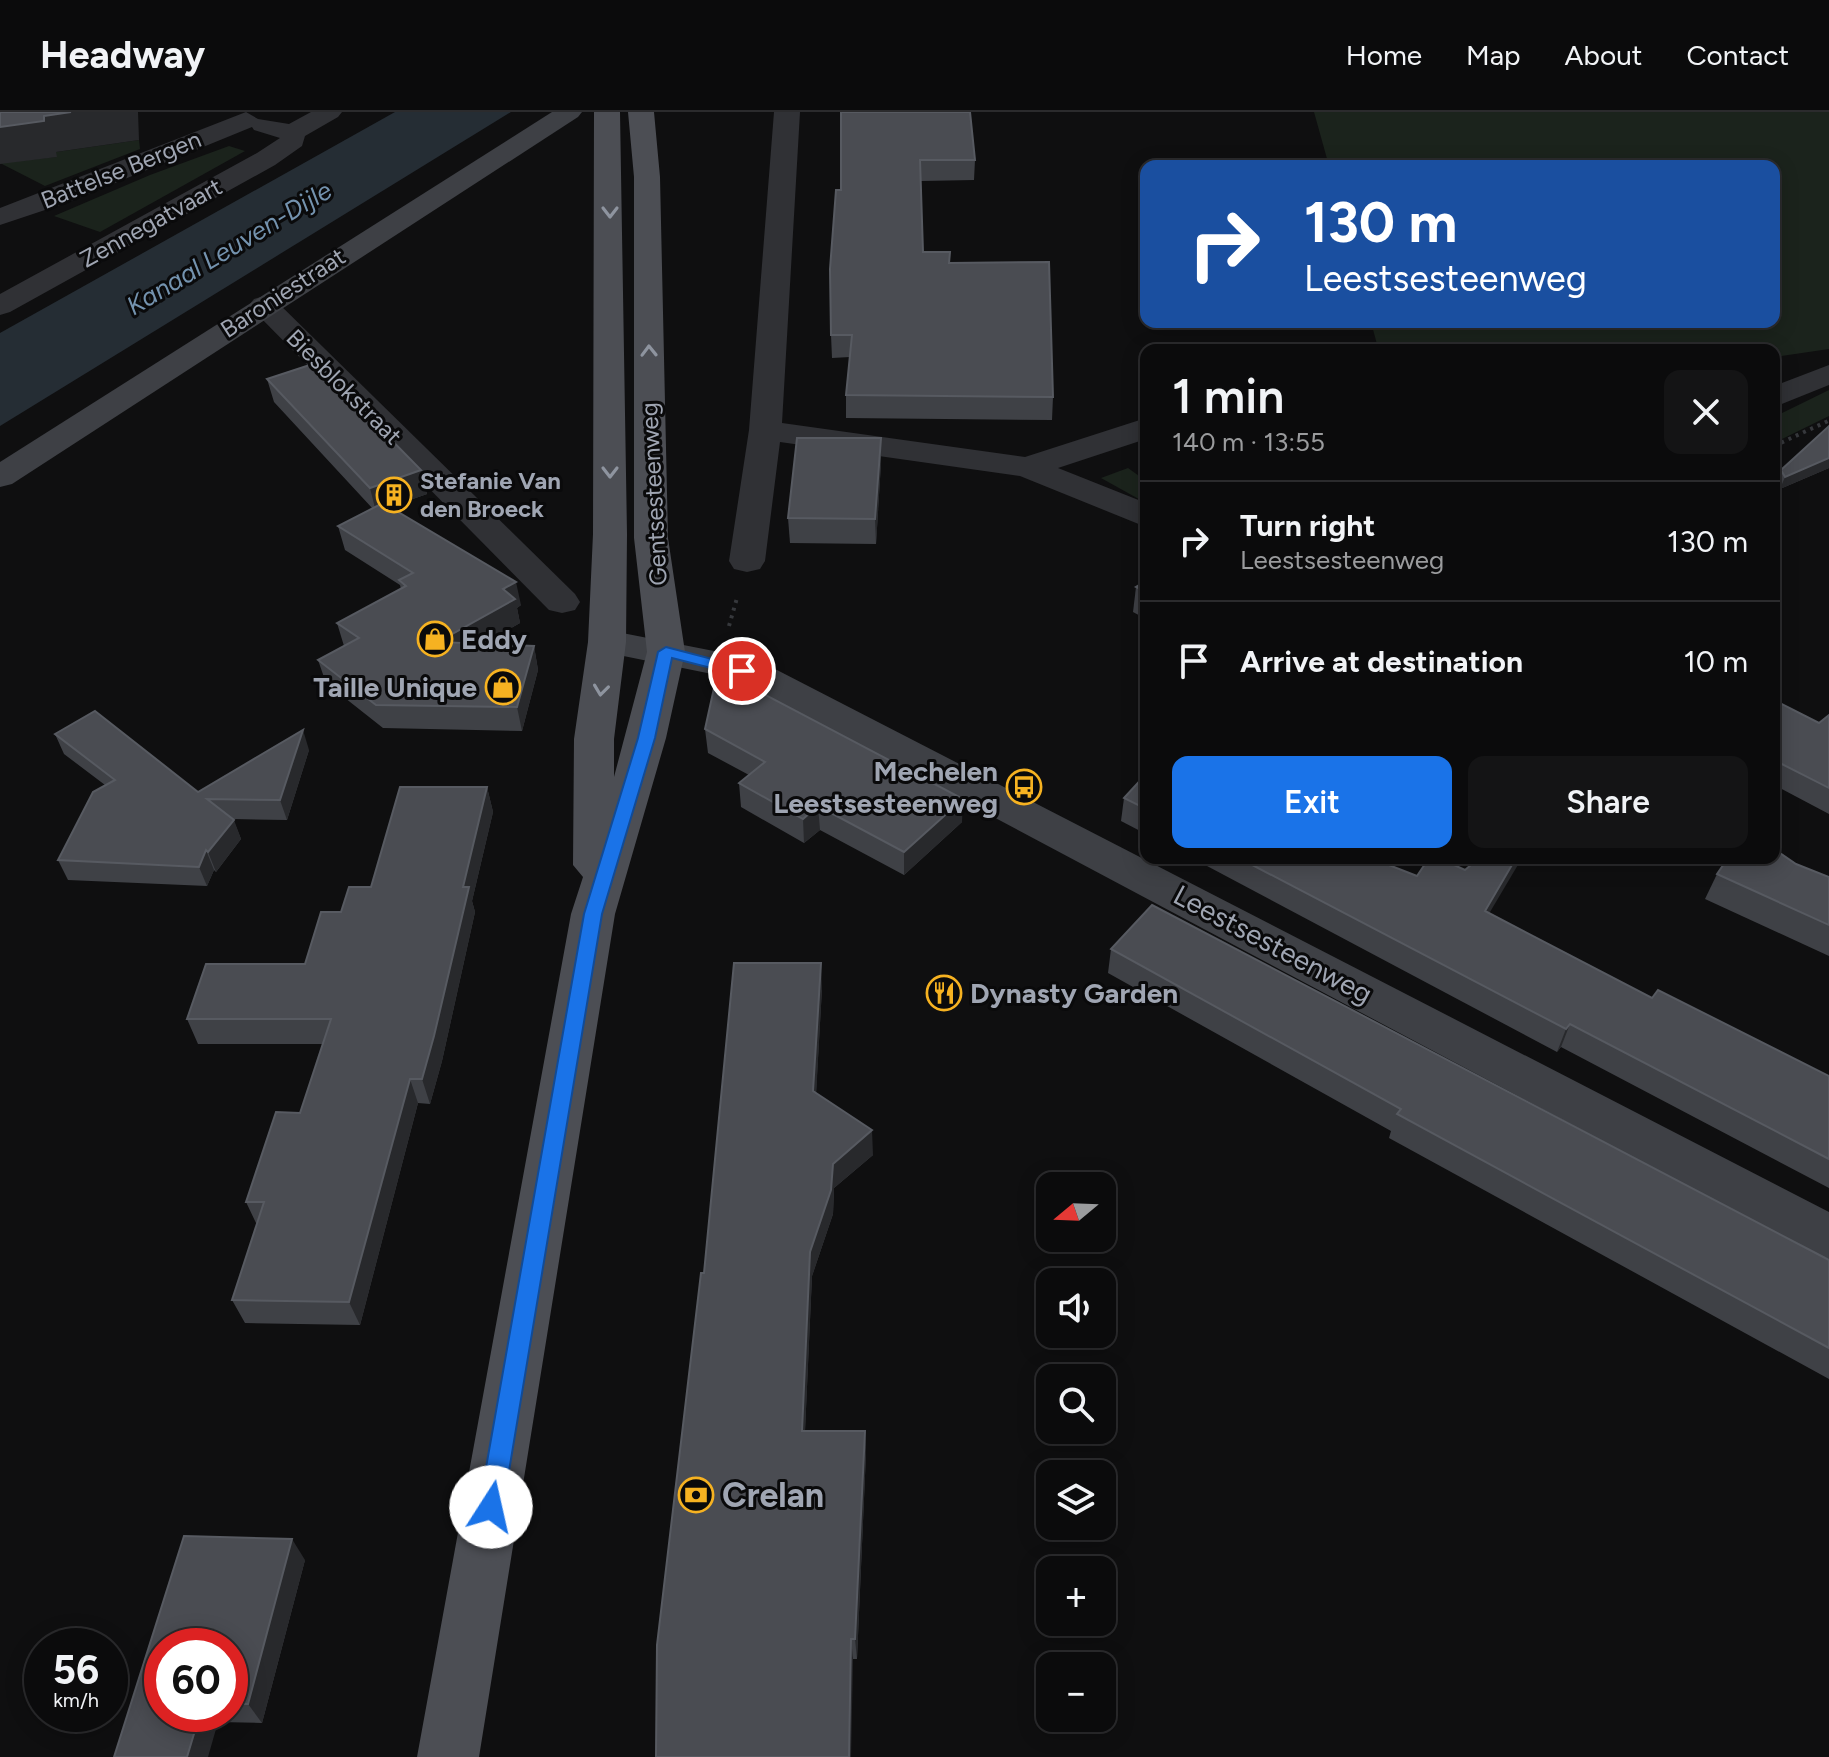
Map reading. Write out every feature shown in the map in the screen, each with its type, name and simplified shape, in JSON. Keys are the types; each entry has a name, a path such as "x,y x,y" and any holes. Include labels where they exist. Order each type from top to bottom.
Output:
{"main road":[{"name":"Gentsesteenweg","path":"448,1757 593,914 646,738 666,652 651,538 647,177 641,113"},
{"name":"Gentsesteenweg","path":"593,914 594,739 607,642 610,534 609,123"}],"street":[{"path":"292,133 329,112"},
{"name":"Baroniestraat","path":"0,477 569,112"},
{"path":"747,561 765,430 787,112"},
{"name":"Battelse Bergen","path":"0,217 56,197 234,116 292,133"},
{"name":"Zennegatvaart","path":"0,306 266,159 293,141 292,133"},
{"name":"Biesblokstraat","path":"264,305 562,602"},
{"path":"1780,376 1829,372"},
{"path":"1780,395 1829,372"},
{"path":"765,430 1027,467 1140,514"},
{"path":"1027,467 1140,430"},
{"name":"Leestsesteenweg","path":"607,642 719,664 764,679 1829,1237"}],"path":[{"path":"1780,443 1829,420"}],"shaded area":[{"path":"1314,112 1829,112 1829,349 1780,356 1780,344 1377,344 1373,328 1780,328 1780,160 1327,160"},
{"path":"139,140 140,149 45,186 0,163 56,157 56,152"},
{"path":"229,146 245,151 100,232 54,216 150,175"},
{"path":"1829,390 1829,416 1780,440 1780,414"},
{"path":"1128,468 1140,477 1140,500 1101,478"}],"water":[{"name":"Kanaal Leuven-Dijle","path":"395,112 511,112 0,426 0,333"}],"building":[{"path":"0,112 71,112 44,116 44,121 0,127"},
{"path":"841,112 970,112 975,160 920,160 923,252 950,252 949,263 1049,262 1053,397 846,395 852,335 831,335 830,269 836,190 841,190"},
{"path":"316,363 421,470 370,488 267,379"},
{"path":"1829,426 1829,458 1785,477 1781,470"},
{"path":"797,438 881,438 875,519 788,518"},
{"path":"383,503 516,582 503,589 515,599 438,642 534,646 517,707 376,705 318,660 359,638 337,623 406,586 399,580 413,573 338,526"},
{"path":"718,670 963,799 904,852 818,806 803,819 739,783 765,762 705,729"},
{"path":"1780,703 1819,723 1829,715 1829,788 1780,763"},
{"path":"95,711 198,792 303,730 280,800 207,799 234,820 208,852 206,850 199,867 58,860 93,792 115,780 55,734"},
{"path":"1140,781 1140,806 1124,798"},
{"path":"400,787 487,787 463,887 469,887 434,1036 422,1079 410,1079 349,1302 232,1300 264,1202 246,1202 276,1112 300,1113 331,1019 187,1019 206,964 305,964 321,912 341,912 349,887 371,887"},
{"path":"1780,853 1796,864 1829,877 1829,925 1717,874 1724,864 1780,864"},
{"path":"1250,864 1386,864 1417,876 1425,864 1452,864 1465,870 1472,864 1512,864 1485,911 1652,998 1658,990 1829,1076 1829,1159 1570,1024 1566,1029"},
{"path":"1152,905 1829,1260 1829,1348 1397,1114 1401,1109 1111,949"},
{"path":"734,963 821,963 813,1091 872,1130 833,1164 831,1190 810,1252 802,1431 865,1431 855,1639 851,1639 849,1757 656,1757 657,1645 701,1273 704,1273"},
{"path":"184,1536 292,1539 248,1704 248,1628 155,1628"},
{"path":"144,1662 144,1732 195,1732 187,1757 114,1757 122,1732 128,1732 128,1713"}],"place":[{"name":"Stefanie Van den Broeck","path":"394,495"},
{"name":"Eddy","path":"435,639"},
{"name":"Taille Unique","path":"503,687"},
{"name":"Mechelen Leestsesteenweg","path":"1024,787"},
{"name":"Dynasty Garden","path":"944,993"},
{"name":"Crelan","path":"696,1495"}],"route":[{"path":"491,1507 593,914 646,738 666,652 742,671"}]}
